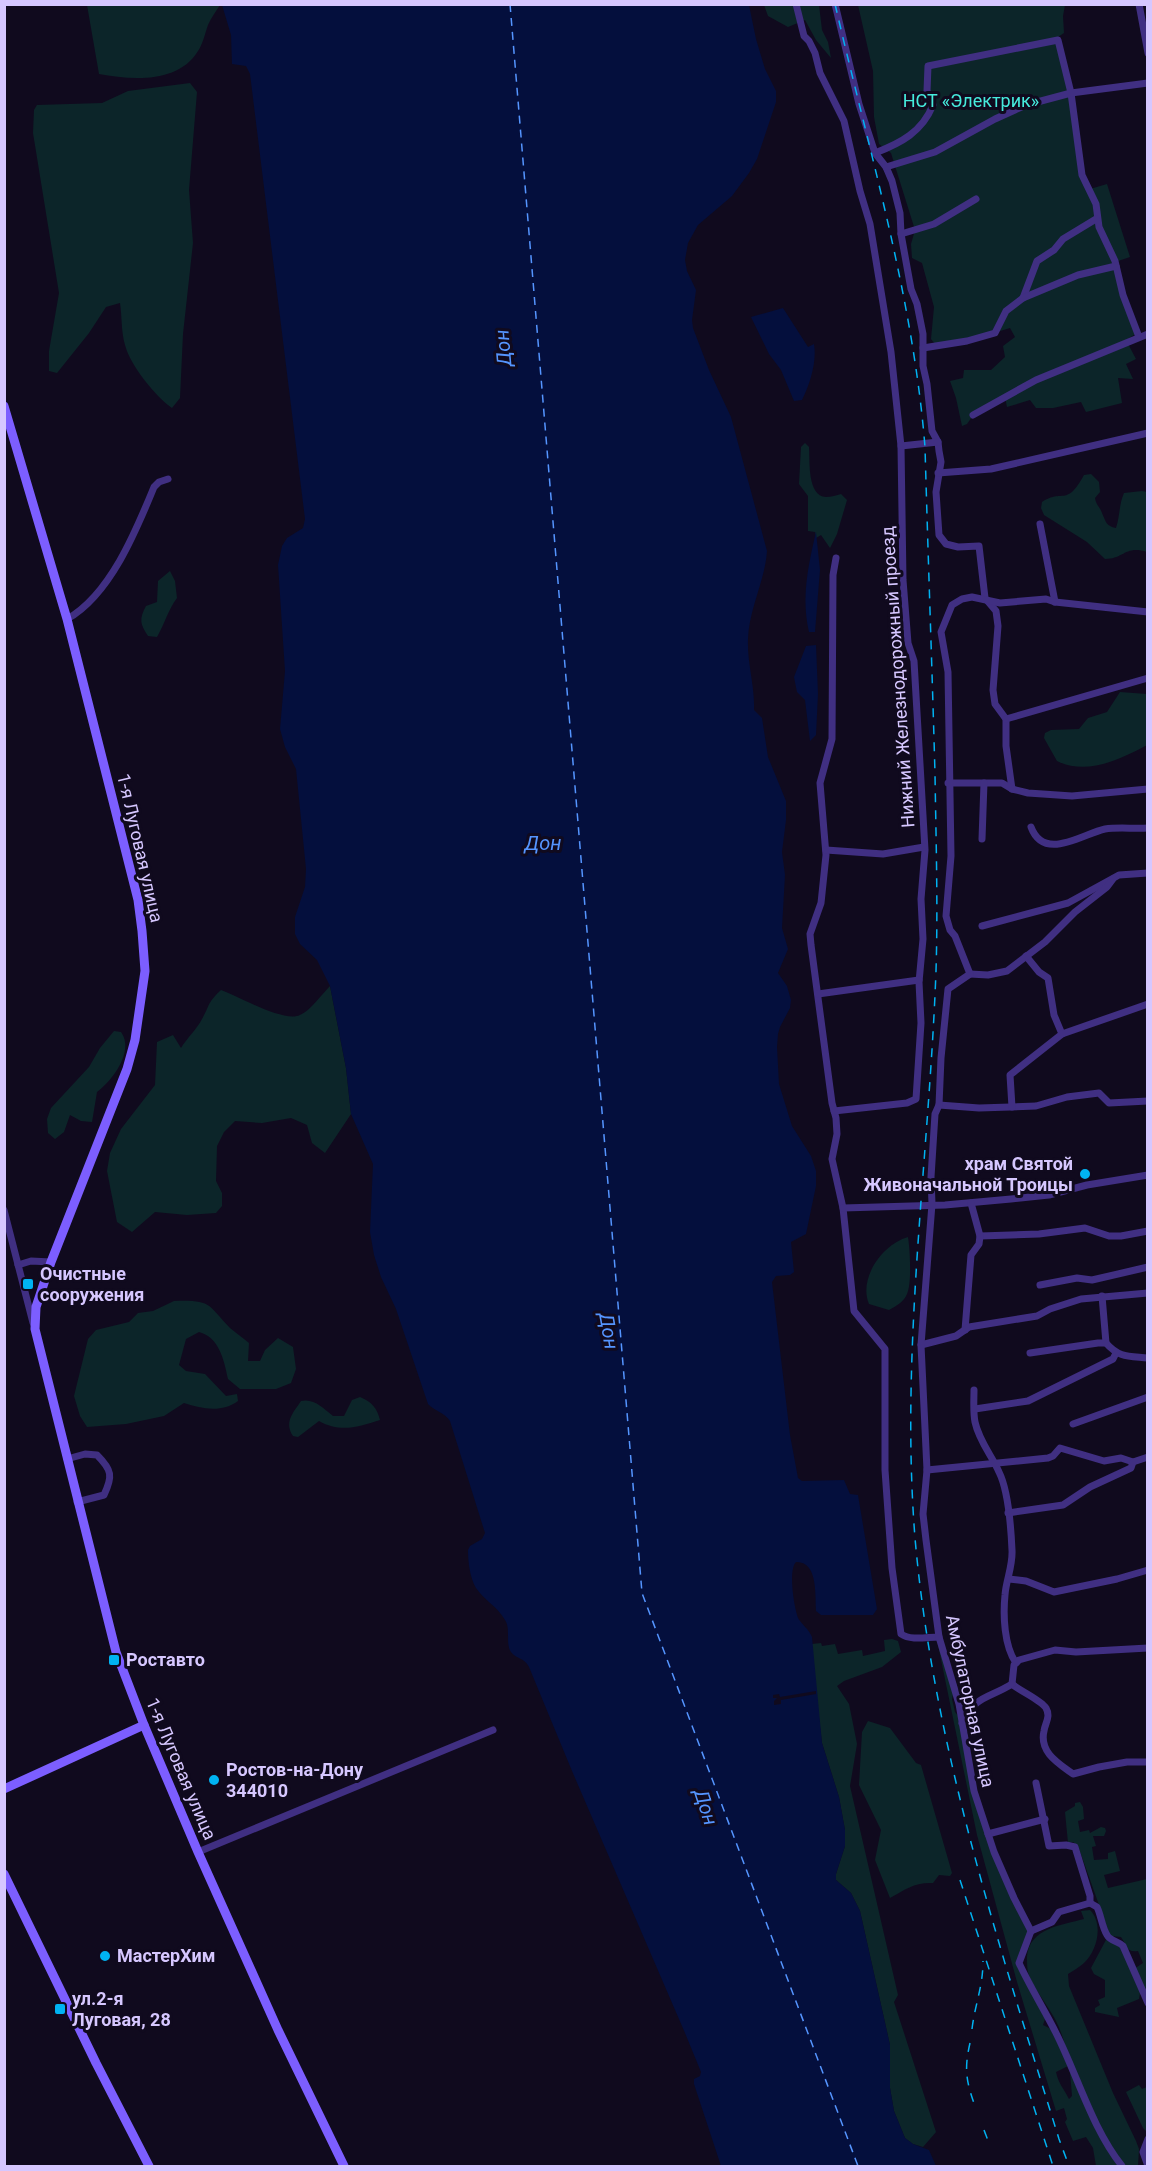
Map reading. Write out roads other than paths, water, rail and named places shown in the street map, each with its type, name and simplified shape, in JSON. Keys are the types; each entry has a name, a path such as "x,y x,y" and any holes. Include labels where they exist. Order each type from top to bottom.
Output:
{"main road":[{"name":"1-я Луговая улица","path":"4,406 67,619 130,865 142,930 145,971 135,1040 127,1070 51,1262 36,1307 35,1329 116,1652 198,1852 278,2030 344,2166"},
{"path":"4,1789 144,1725"},
{"path":"4,1874 149,2166"}],"street":[{"name":"Нижний Железнодорожный проезд","path":"796,4 804,36 810,41 820,73 844,121 870,224 891,352 901,446 903,580 908,643 914,661 924,847 921,899 923,939 919,980 921,1023 916,1099 907,1103 834,1111"},
{"path":"835,4 859,104 875,153 886,167 892,181 900,213 901,234 911,289 917,304 923,334 923,366 932,431 938,442 941,462 936,492 939,535 946,544 958,547 980,546 985,598 996,612 998,626 993,690 995,704 1005,719 1011,789"},
{"path":"1138,4 1148,53"},
{"path":"875,153 899,144 918,129 929,115 933,105 927,90 928,66 1058,40 1071,93 1082,175 1096,204 1096,219 1116,266 1123,295 1139,337"},
{"path":"886,167 935,152 1026,105 1071,93 1148,83"},
{"path":"901,234 934,224 976,199"},
{"path":"1023,298 1037,261 1054,250 1063,239 1096,219"},
{"path":"923,348 967,341 995,333 1006,311 1023,298 1078,275 1116,266"},
{"path":"974,416 1036,381 1148,334"},
{"path":"938,473 991,469 1148,433"},
{"path":"901,446 938,442"},
{"path":"67,619 105,584 136,532 154,487 159,482 168,479"},
{"path":"1040,524 1054,602"},
{"path":"836,558 833,586 832,739 820,783 826,850 820,903 810,934 837,1134 832,1159 843,1208 854,1311 885,1349 885,1470 892,1568 901,1634 912,1638 939,1637"},
{"path":"1113,879 1045,942 1007,971 988,975 970,974 946,916 951,856 948,783 948,672 941,632 952,605 956,601 972,597 1000,603 1046,599 1054,602 1148,612"},
{"path":"1005,719 1148,678"},
{"path":"948,783 1002,783 1011,789 1028,793 1072,796 1148,789"},
{"path":"982,839 984,783"},
{"path":"1031,827 1034,835 1041,841 1055,845 1108,829 1148,828"},
{"path":"826,850 884,854 924,847"},
{"path":"982,926 1068,903 1119,875 1148,873"},
{"path":"1026,956 1039,972 1048,978 1053,1014 1062,1034"},
{"name":"Амбулаторная улица","path":"970,974 948,989 939,1105 935,1114 931,1177 932,1204 921,1345 927,1470 923,1514 939,1637 959,1704 974,1791 988,1834 1014,1898 1031,1931"},
{"path":"818,994 919,980"},
{"path":"1012,1107 1010,1075 1062,1034 1148,1004"},
{"path":"939,1105 979,1108 1036,1106 1067,1097 1099,1093 1109,1103 1148,1101"},
{"path":"843,1208 971,1203 1049,1195 1087,1185 1148,1175"},
{"path":"965,1330 971,1255 979,1244 980,1236 971,1203"},
{"name":"1-я Луговая улица","path":"4,1210 35,1329"},
{"path":"980,1236 1039,1234 1085,1228 1109,1236 1148,1231"},
{"path":"18,1265 31,1261 51,1262"},
{"path":"1040,1285 1077,1278 1092,1280 1148,1267"},
{"path":"921,1345 956,1336 969,1327 1037,1316 1050,1309 1081,1299 1148,1293"},
{"path":"1101,1296 1106,1343 1116,1353 1148,1358"},
{"path":"1030,1353 1106,1343"},
{"path":"975,1409 1028,1401 1113,1359 1116,1353"},
{"path":"974,1390 975,1422 1000,1473 1008,1513 1012,1552 1005,1594 1005,1614 1010,1654 1016,1663"},
{"path":"1073,1424 1148,1397"},
{"path":"927,1470 1048,1458 1060,1448 1104,1461 1120,1458 1133,1462 1148,1457"},
{"path":"67,1459 85,1454 98,1455 108,1465 111,1480 104,1494 78,1502"},
{"path":"1008,1513 1063,1505 1090,1487 1131,1468 1133,1462"},
{"path":"1009,1579 1026,1581 1054,1592 1118,1579 1148,1570"},
{"path":"1012,1684 1014,1665 1019,1660 1055,1650 1076,1652 1148,1648"},
{"path":"962,1723 969,1709 978,1700 1000,1692 1012,1684"},
{"path":"1012,1684 1042,1704 1047,1710 1048,1719 1043,1745 1052,1758 1073,1774 1128,1762 1148,1762"},
{"path":"198,1852 493,1730"},
{"path":"1036,1783 1049,1846 1075,1847 1090,1896 1090,1903"},
{"path":"988,1834 1045,1819"},
{"path":"1122,2166 1098,2124 1055,2032 1030,1988 1019,1963 1031,1931 1052,1922 1059,1912 1090,1903 1097,1907 1107,1935 1122,1946 1148,2003"},
{"path":"1148,2139 1143,2152 1148,2166"}],"water":[{"name":"Дон","path":"222,5 749,5 765,69 776,91 776,102 757,159 749,173 732,196 698,225 688,243 685,260 687,271 696,290 693,328 731,417 767,551 751,617 748,648 754,710 762,718 768,757 786,801 782,852 785,875 782,928 788,949 778,973 787,986 791,1000 790,1008 778,1034 779,1084 792,1126 811,1156 816,1171 816,1186 806,1234 791,1242 794,1272 790,1275 776,1276 772,1282 790,1435 798,1478 802,1481 844,1480 850,1494 858,1495 877,1609 873,1615 821,1615 816,1611 812,1573 803,1563 796,1562 794,1566 792,1589 798,1618 812,1637 822,1743 839,1797 845,1830 845,1846 836,1880 851,1893 860,1911 890,2045 890,2088 894,2111 905,2138 929,2150 936,2166 721,2166 694,2084 694,2079 700,2076 701,2072 685,2033 529,1667 525,1661 511,1652 505,1620 479,1592 472,1580 468,1550 470,1546 482,1539 485,1533 450,1421 428,1404 396,1309 381,1277 374,1255 370,1232 373,1164 351,1114 346,1068 330,986 317,960 300,944 295,934 295,917 305,887 306,869 296,769 285,747 280,729 285,671 278,565 282,546 287,538 303,528 305,519 250,74 246,66 232,64 231,35"},
{"path":"783,308 808,347 814,344 815,358 812,373 802,400 794,401 781,370 769,354 751,317"},
{"path":"816,532 820,570 815,632 809,632 806,594 808,570"},
{"path":"816,645 818,694 816,735 810,741 805,700 797,692 794,677 806,646"}],"railway":[{"path":"835,4 900,280 911,335 925,447 937,922 932,1042 913,1325 911,1467 915,1538 924,1615 952,1767 991,1917 1069,2166"},
{"path":"960,1880 1053,2166"},
{"path":"972,2029 982,1979 983,1961"},
{"path":"970,2043 967,2075 975,2106"},
{"path":"984,2130 989,2143"}],"place":[{"name":"храм Святой Живоначальной Троицы","path":"1085,1174"},
{"name":"Очистные сооружения","path":"28,1284"},
{"name":"Роставто","path":"114,1660"},
{"name":"Ростов-на-Дону 344010","path":"214,1780"},
{"name":"МастерХим","path":"105,1956"},
{"name":"ул.2-я Луговая, 28","path":"60,2009"}],"park label":[{"name":"НСТ «Электрик»","path":"971,101"}]}
